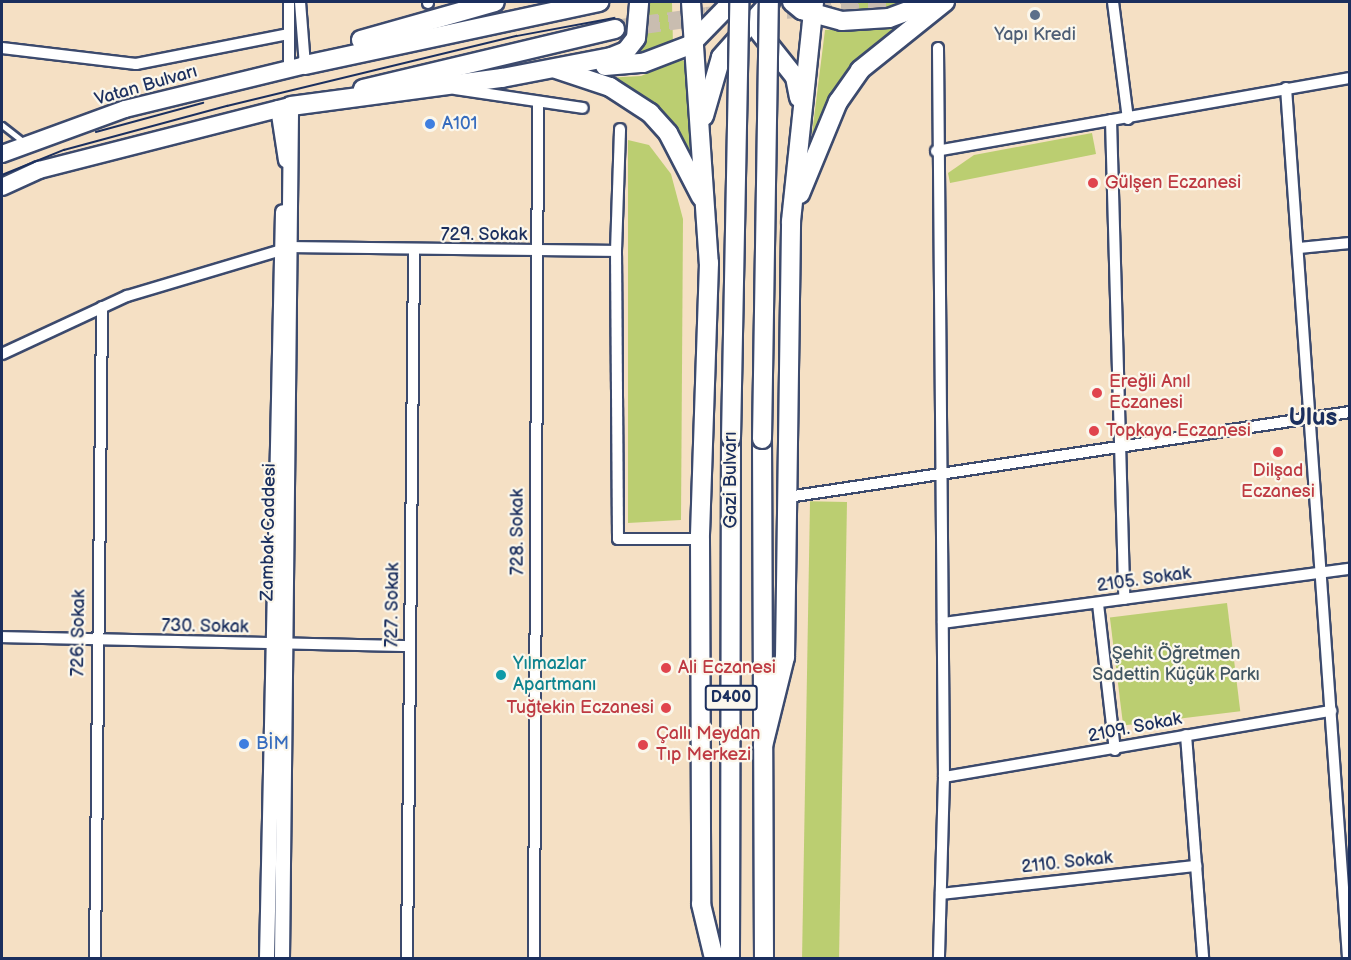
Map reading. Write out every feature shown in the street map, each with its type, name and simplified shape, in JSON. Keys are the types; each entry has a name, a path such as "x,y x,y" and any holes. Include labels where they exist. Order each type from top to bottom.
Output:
{"highway":[{"path":"297,67 363,39 495,2"},
{"path":"297,67 599,2"},
{"path":"285,107 443,86 552,68 626,51 641,25 639,2"},
{"path":"691,2 690,45 706,206 700,539 701,904 714,958"},
{"path":"552,68 644,63 690,45 732,2 795,77 802,111"},
{"name":"Gazi Bulvarı","path":"730,958 732,2"},
{"path":"701,147 712,75 769,2"},
{"name":"Gazi Bulvarı","path":"764,958 762,439 769,2"},
{"path":"792,2 871,21 932,2"},
{"path":"791,221 818,144 860,70 945,2"},
{"path":"763,746 785,657 791,221 814,8"},
{"path":"285,107 615,30"},
{"path":"552,68 603,84 650,113 668,133 706,206"}],"main road":[{"name":"Vatan Bulvarı","path":"2,154 125,109 297,67"},
{"path":"2,187 39,170 285,107"}],"street":[{"path":"289,2 289,34 297,67"},
{"path":"297,67 300,2"},
{"path":"1113,2 1128,118"},
{"path":"2,48 136,64 289,34"},
{"path":"938,48 936,151 944,777 939,958"},
{"path":"936,151 1350,78"},
{"path":"443,86 538,105 583,108"},
{"path":"1286,88 1313,418 1348,957"},
{"name":"728. Sokak","path":"534,958 534,251 538,105"},
{"name":"Zambak Caddesi","path":"282,958 287,249 285,107"},
{"path":"1111,120 1124,599"},
{"path":"620,129 616,251 618,538 700,539"},
{"path":"1299,248 1350,243"},
{"name":"Zambak Caddesi","path":"267,958 270,644 287,249"},
{"name":"729. Sokak","path":"2,354 102,307 287,249 414,252 616,251"},
{"name":"727. Sokak","path":"407,958 414,252"},
{"name":"726. Sokak","path":"95,958 95,642 102,307"},
{"path":"788,497 939,476 1350,412"},
{"name":"2105. Sokak","path":"943,624 1350,569"},
{"path":"1098,603 1115,750"},
{"name":"730. Sokak","path":"2,638 95,642 409,646"},
{"name":"2109. Sokak","path":"944,777 1115,750 1186,735 1331,711"},
{"path":"1186,735 1203,958"},
{"name":"2110. Sokak","path":"941,894 1196,866"}],"lane":[{"path":"2,125 28,144"}],"green space":[{"path":"645,2 672,2 673,45 630,57 645,34"},
{"path":"844,2 907,2 862,14 842,13"},
{"path":"894,28 839,87 812,134 825,30"},
{"path":"681,59 686,63 691,155 675,131 605,78 641,76"},
{"path":"1092,133 1096,154 950,183 948,173 974,155"},
{"path":"628,140 649,145 671,174 683,219 681,520 628,523"},
{"path":"810,501 847,502 839,958 802,957"},
{"name":"Şehit Öğretmen Sadettin Küçük Parkı","path":"1227,603 1240,711 1123,726 1110,617"}],"tunnel":[{"path":"615,29 706,16 889,2"}],"tram line":[{"path":"2,175 64,150 227,106 517,36 614,18"},
{"path":"96,132 203,103"}],"place":[{"name":"Yapı Kredi","path":"1035,15"},
{"name":"A101","path":"430,124"},
{"name":"Gülşen Eczanesi","path":"1093,183"},
{"name":"Ereğli Anıl Eczanesi","path":"1097,393"},
{"name":"Topkaya Eczanesi","path":"1094,431"},
{"name":"Dilşad Eczanesi","path":"1278,452"},
{"name":"Ali Eczanesi","path":"666,668"},
{"name":"Yılmazlar Apartmanı","path":"501,675"},
{"name":"Tuğtekin Eczanesi","path":"666,708"},
{"name":"BİM","path":"244,744"},
{"name":"Çallı Meydan Tıp Merkezi","path":"643,745"}],"district":[{"name":"Ulus","path":"1313,418"}]}
